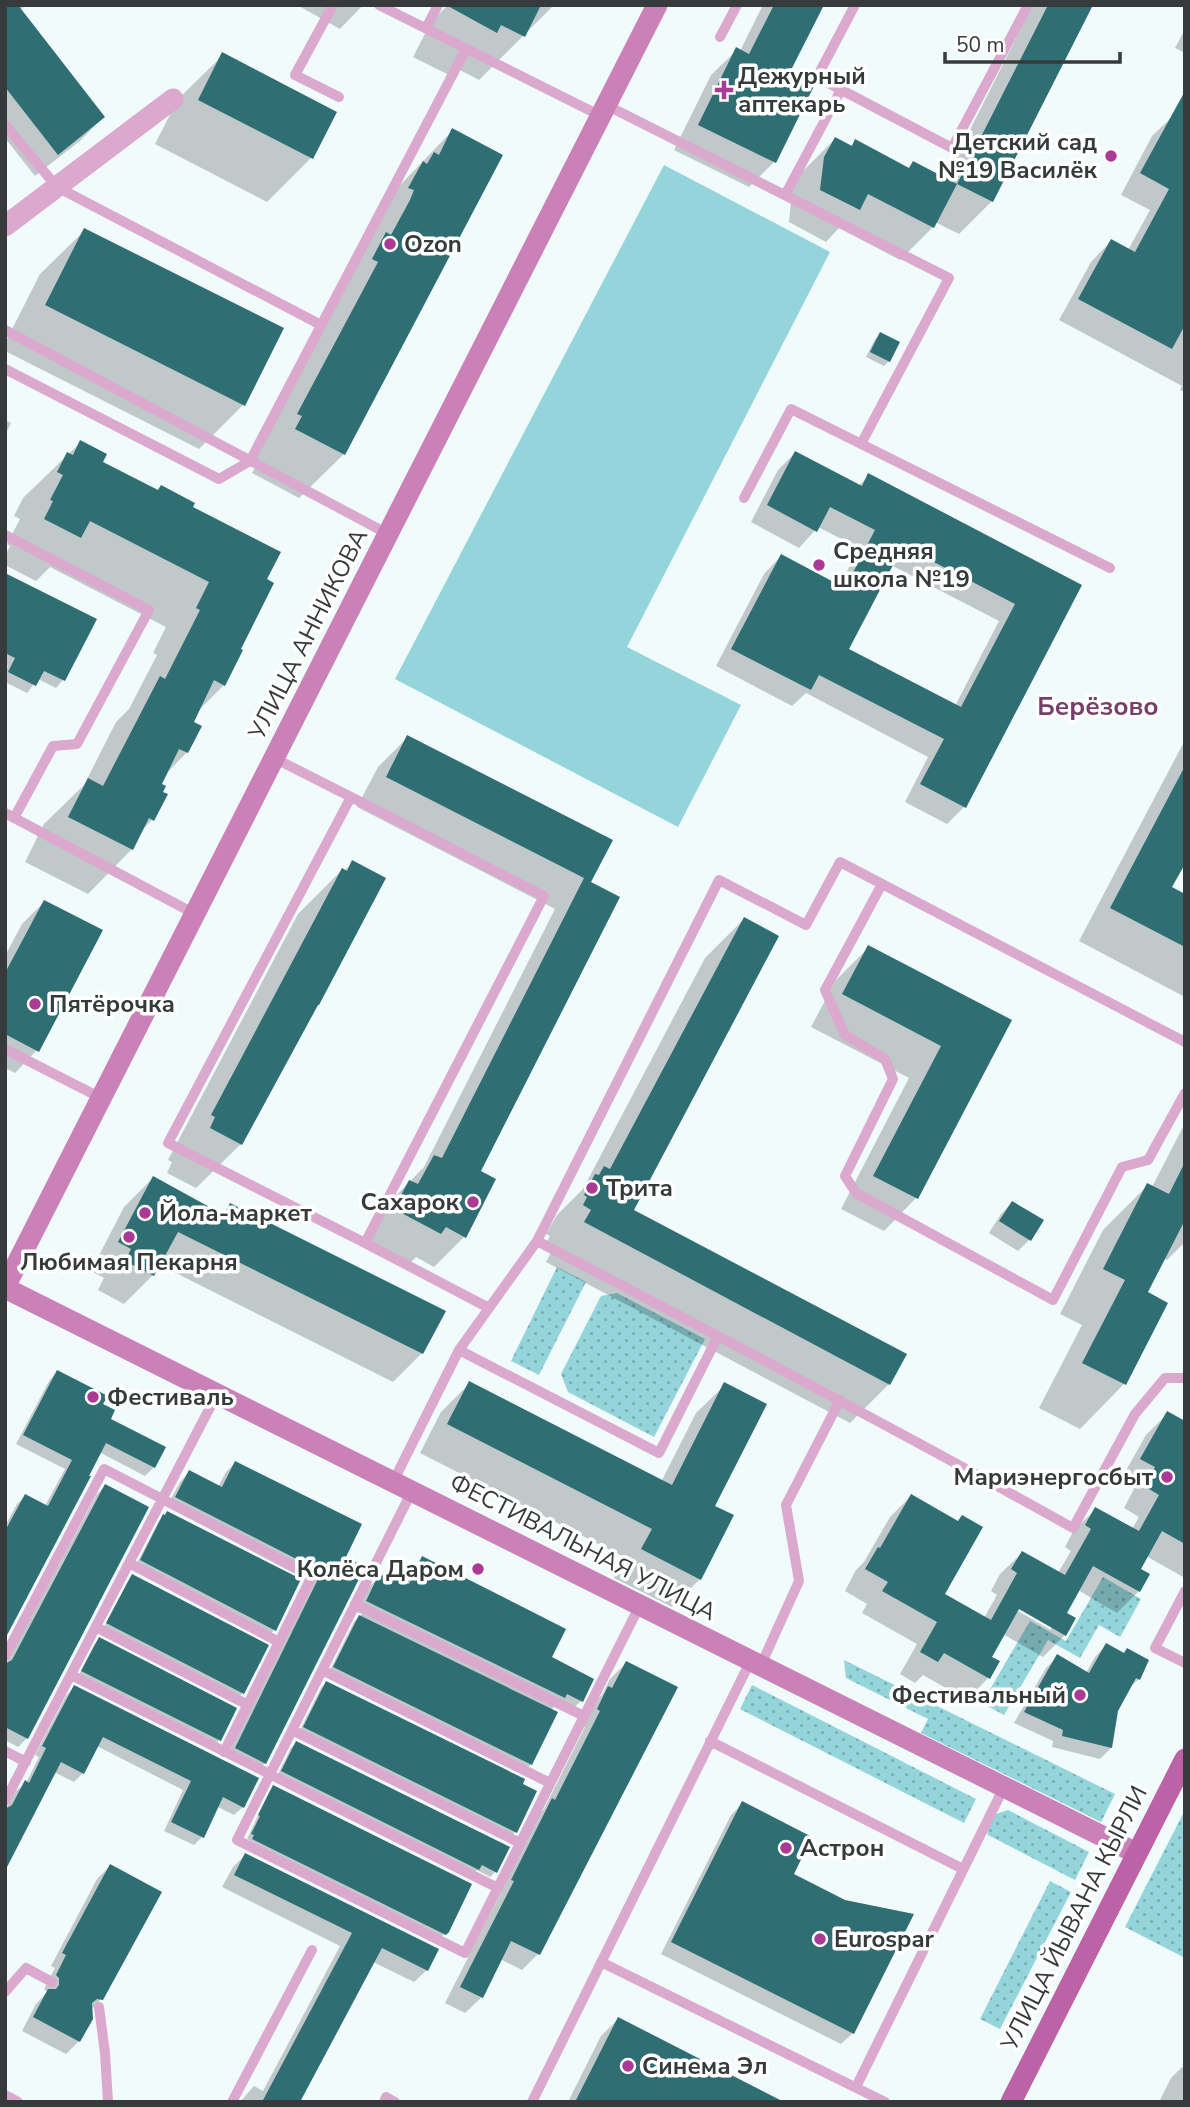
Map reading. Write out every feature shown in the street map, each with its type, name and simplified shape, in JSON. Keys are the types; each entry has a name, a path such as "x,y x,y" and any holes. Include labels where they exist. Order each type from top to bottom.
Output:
{"main road":[{"name":"УЛИЦА ЙЫВАНА КЫРЛИ","path":"1013,2101 1185,1759"}],"street":[{"name":"УЛИЦА АННИКОВА","path":"5,1288 657,5"},
{"path":"5,226 173,99"},
{"name":"ФЕСТИВАЛЬНАЯ УЛИЦА","path":"5,1288 1136,1853"}],"lane":[{"path":"333,5 296,75 340,97"},
{"path":"379,5 466,49 785,195 949,278 861,444"},
{"path":"426,29 438,5"},
{"path":"720,37 737,5"},
{"path":"855,5 817,77 952,148 1028,5"},
{"path":"5,369 219,479 250,461 466,49"},
{"path":"785,195 841,90"},
{"path":"5,125 57,187 321,325"},
{"path":"5,330 388,534"},
{"path":"744,498 791,409 1110,568"},
{"path":"5,535 149,610 77,744 54,746 10,816 195,915"},
{"path":"274,758 544,896 365,1243"},
{"path":"351,797 168,1143 489,1308"},
{"path":"393,1482 459,1350 537,1241 719,880 806,925 840,862 1185,1042"},
{"path":"882,884 825,990 845,1035 885,1059 893,1079 845,1176 856,1193 1053,1300 1122,1167 1148,1160 1185,1093"},
{"path":"5,1049 101,1098"},
{"path":"537,1241 915,1439 1073,1528 1135,1414 1165,1378 1185,1378"},
{"path":"459,1350 659,1452 718,1336"},
{"path":"5,1801 217,1394"},
{"path":"532,2102 710,1741 756,1663 799,1581 786,1505 840,1400"},
{"path":"5,1656 104,1469 312,1576 225,1752"},
{"path":"412,1491 237,1840 466,1953 639,1605"},
{"path":"129,1563 279,1642"},
{"path":"1185,1591 1155,1648 1185,1663"},
{"path":"355,1604 584,1716"},
{"path":"96,1627 248,1705"},
{"path":"322,1670 550,1783"},
{"path":"71,1675 498,1888"},
{"path":"292,1730 520,1843"},
{"path":"710,1741 963,1869"},
{"path":"5,1751 26,1762"},
{"path":"856,2087 1004,1787"},
{"path":"232,2102 312,1950"},
{"path":"601,1962 885,2102"},
{"path":"5,1992 26,1968 52,1982"},
{"path":"99,2007 108,2102"},
{"path":"5,2095 18,2102"},
{"path":"384,2102 386,2097 395,2102"}],"shaded area":[{"path":"664,165 830,252 627,647 741,705 678,827 395,679"},
{"path":"557,1267 586,1282 539,1375 511,1361"},
{"path":"617,1293 705,1339 654,1437 568,1392 561,1374 601,1296"},
{"path":"1103,1577 1141,1599 1120,1637 1099,1625 1080,1658 1048,1640 1004,1715 982,1703 1030,1621 1066,1641"},
{"path":"844,1660 1115,1794 1101,1822 921,1733 928,1719 846,1678"},
{"path":"752,1685 976,1799 964,1823 740,1709"},
{"path":"1008,1810 1089,1852 1075,1880 988,1835 986,1827 996,1814"},
{"path":"1185,1810 1185,1958 1125,1927"},
{"path":"1050,1881 1071,1892 1000,2029 980,2019"}],"building":[{"path":"5,5 18,5 105,117 58,155 5,87"},
{"path":"446,5 541,5 525,37 501,25 497,33"},
{"path":"774,5 824,5 789,74 814,86 776,163 698,125 736,47 749,54"},
{"path":"1048,5 1093,5 993,202 957,184"},
{"path":"222,52 337,112 313,159 198,100"},
{"path":"1185,91 1185,325 1172,349 1078,299 1111,239 1135,252 1169,189 1140,173"},
{"path":"452,128 503,155 345,455 295,429 302,416 297,414 378,262 372,259 386,232 391,235 410,200 414,190 408,188 423,161 427,164 434,152 439,155"},
{"path":"835,137 852,146 855,139 909,168 913,161 957,184 934,228 868,194 860,210 820,190 824,157"},
{"path":"84,228 284,328 245,406 45,305"},
{"path":"880,332 900,342 890,362 870,352"},
{"path":"80,440 107,454 103,462 158,490 161,485 195,503 193,507 281,552 267,579 274,583 241,649 243,650 225,686 214,680 194,722 202,726 188,753 179,749 162,784 166,786 163,792 168,794 154,821 149,818 133,850 68,817 88,778 103,786 160,676 165,679 200,610 196,608 209,582 90,521 81,538 44,519 63,475 57,472 67,452 73,455"},
{"path":"795,451 862,486 868,473 1082,585 966,808 920,784 944,739 819,675 811,690 731,649 781,554 845,588 875,530 830,507 817,532 767,505","holes":["903,546 1015,604 961,707 849,649"]},
{"path":"5,573 97,619 65,681 44,671 36,686 8,672 15,658 5,653"},
{"path":"407,735 613,840 591,882 620,897 481,1171 496,1179 466,1238 446,1227 441,1234 394,1209 409,1180 418,1184 434,1155 442,1158 584,878 386,777"},
{"path":"1185,766 1185,864 1172,887 1185,894 1185,947 1110,908"},
{"path":"352,860 386,878 242,1145 210,1128 215,1117 211,1115 342,868 347,871"},
{"name":"Пятёрочка","path":"44,900 103,930 39,1052 5,1034 5,973"},
{"path":"744,917 779,936 634,1210 907,1354 890,1385 584,1222 591,1210 583,1205 587,1197 584,1195 595,1174 599,1175 604,1166 610,1169"},
{"path":"868,945 1012,1020 918,1199 873,1176 941,1046 842,994"},
{"path":"1185,1162 1185,1220 1148,1292 1168,1303 1126,1385 1082,1363 1125,1280 1103,1269 1147,1183 1169,1194"},
{"path":"153,1176 224,1215 230,1203 446,1311 423,1354 178,1232 154,1276 125,1261 131,1249 118,1242"},
{"path":"1012,1201 1044,1220 1031,1241 999,1221"},
{"path":"57,1370 108,1396 103,1404 115,1410 111,1419 166,1447 155,1468 106,1443 5,1639 5,1531 25,1494 48,1506 72,1460 23,1435"},
{"path":"469,1381 672,1485 724,1382 767,1404 715,1506 734,1515 701,1580 641,1549 652,1529 447,1424"},
{"path":"1167,1411 1185,1421 1185,1544 1162,1531 1141,1569 1150,1574 1140,1592 1093,1566 1067,1613 1076,1618 1066,1636 1019,1609 992,1657 1000,1661 990,1679 944,1653 938,1662 920,1652 937,1622 882,1591 888,1582 865,1569 911,1494 958,1521 962,1515 983,1527 945,1594 991,1620 1017,1573 1011,1569 1022,1551 1065,1575 1091,1529 1085,1525 1095,1507 1139,1531 1159,1495 1144,1486 1155,1467 1140,1459"},
{"path":"235,1461 362,1524 346,1557 365,1567 266,1764 235,1748 320,1575 316,1569 175,1497 189,1470 222,1487"},
{"path":"105,1484 149,1507 28,1739 5,1727 5,1664 12,1660"},
{"path":"167,1511 301,1579 276,1631 140,1560"},
{"path":"422,1556 566,1629 552,1657 594,1679 583,1702 567,1694 565,1698 366,1601 379,1574 382,1576 384,1572 409,1584"},
{"path":"132,1574 269,1645 244,1694 106,1623"},
{"path":"359,1615 558,1712 532,1765 333,1667"},
{"path":"99,1637 237,1708 221,1741 81,1671"},
{"name":"Фестивальный","path":"1106,1643 1124,1653 1127,1648 1149,1660 1140,1680 1136,1678 1118,1711 1112,1748 1062,1736 1063,1730 1024,1712 1057,1654 1089,1673"},
{"path":"626,1661 678,1687 540,1955 511,1941 483,1998 460,1987 514,1881 511,1880 552,1798 555,1800 600,1711 597,1709 608,1686 612,1688"},
{"path":"326,1681 525,1779 523,1784 537,1791 517,1833 303,1727"},
{"path":"74,1685 259,1778 244,1808 223,1797 204,1838 171,1822 191,1781 103,1737 84,1774 61,1762 5,1871 5,1809 12,1805 25,1780 29,1783 46,1748 42,1746"},
{"path":"296,1741 510,1847 497,1873 482,1865 479,1870 281,1771"},
{"path":"273,1785 472,1884 449,1932 446,1935 252,1839 254,1835 251,1834 260,1816 258,1815"},
{"path":"742,1801 812,1837 794,1874 845,1900 914,1914 854,2034 671,1942"},
{"path":"245,1853 439,1949 428,1971 382,1948 300,2102 262,2102 352,1933 234,1875"},
{"path":"110,1864 162,1892 103,2000 97,1999 92,2003 93,2019 80,2042 33,2017 48,1989 56,1989 59,1985 56,1975 66,1955 62,1953"},
{"path":"618,2017 784,2102 575,2102"}],"place":[{"name":"Дежурный аптекарь","path":"724,90"},
{"name":"Детский сад №19 Василёк","path":"1111,156"},
{"name":"Ozon","path":"390,244"},
{"name":"Средняя школа №19","path":"819,565"},
{"name":"Пятёрочка","path":"35,1004"},
{"name":"Трита","path":"592,1188"},
{"name":"Сахарок","path":"473,1202"},
{"name":"Йола-маркет","path":"145,1213"},
{"name":"Любимая Пекарня","path":"129,1237"},
{"name":"Фестиваль","path":"93,1397"},
{"name":"Мариэнергосбыт","path":"1167,1477"},
{"name":"Колёса Даром","path":"478,1569"},
{"name":"Фестивальный","path":"1080,1695"},
{"name":"Астрон","path":"786,1848"},
{"name":"Eurospar","path":"820,1939"},
{"name":"Синема Эл","path":"628,2066"}],"district":[{"name":"Берёзово","path":"1098,706"}]}
